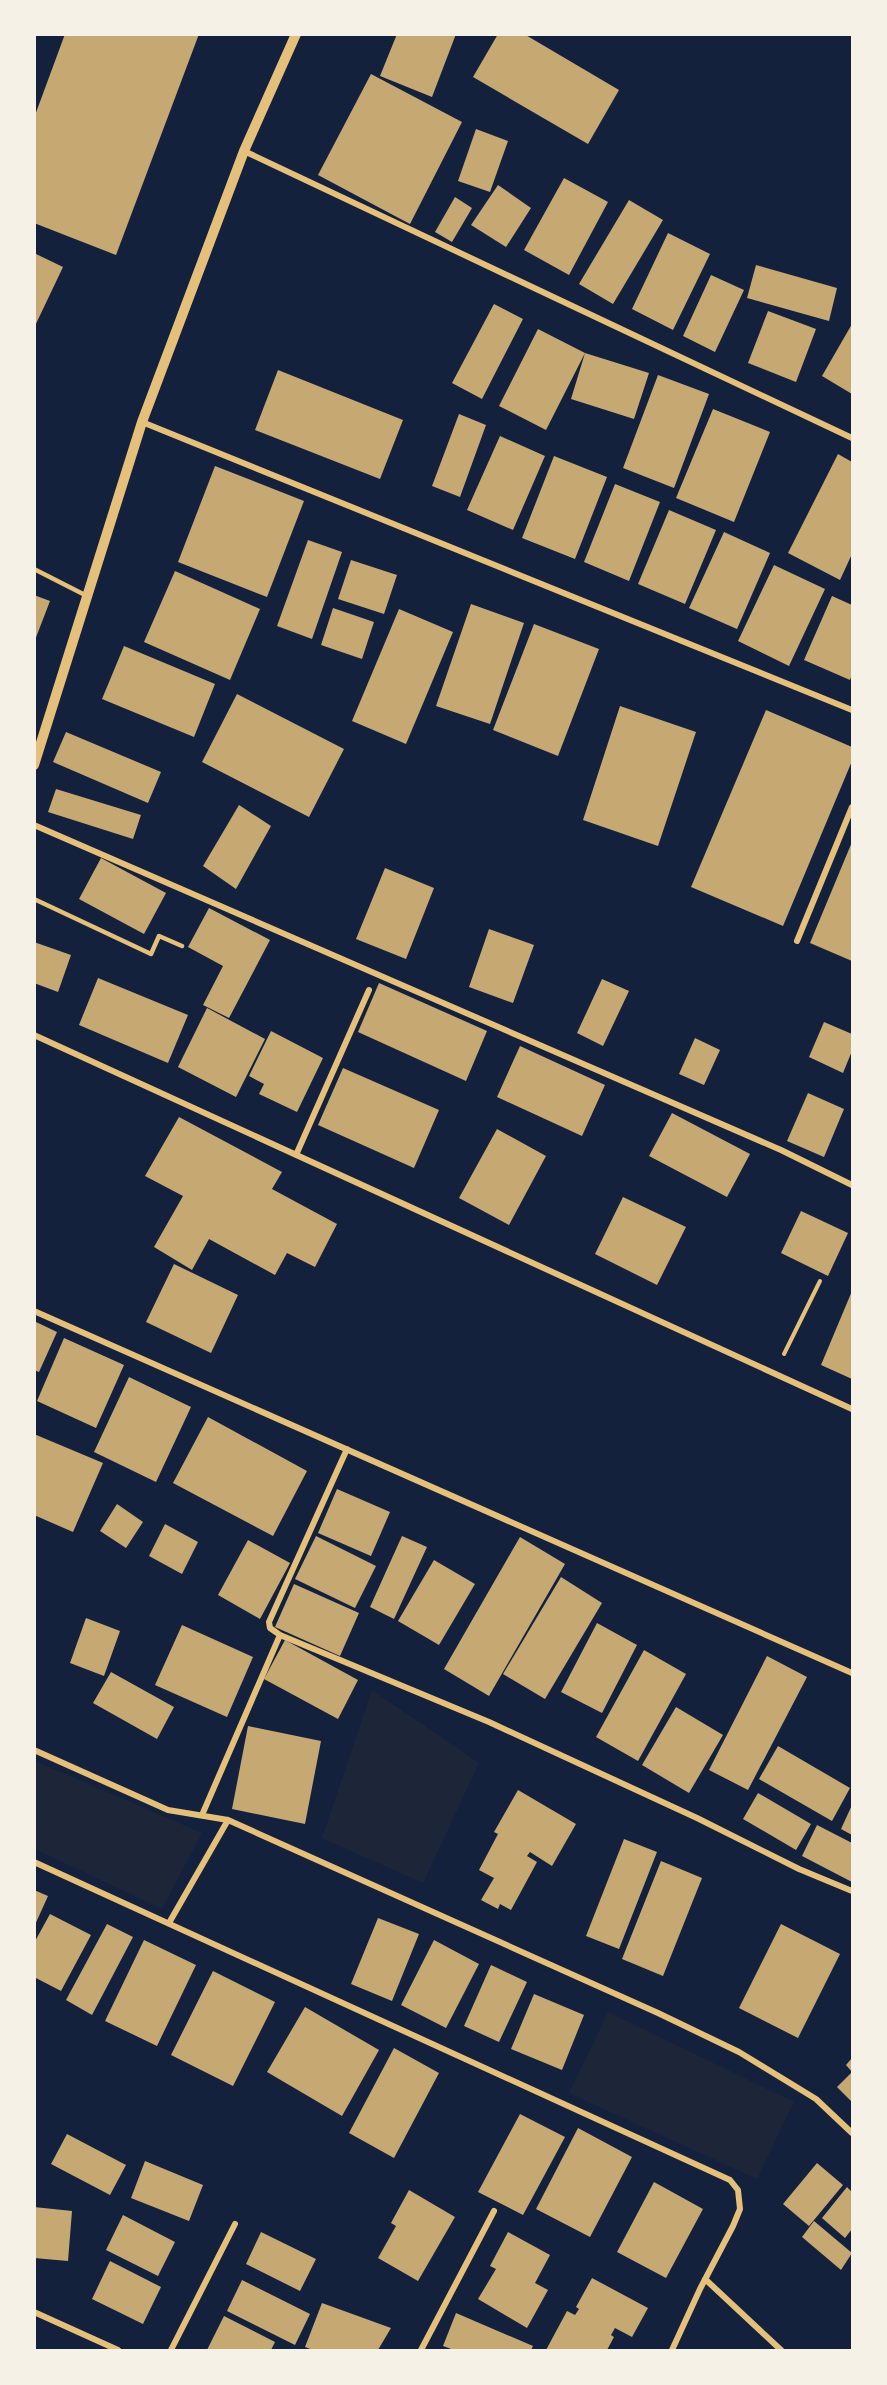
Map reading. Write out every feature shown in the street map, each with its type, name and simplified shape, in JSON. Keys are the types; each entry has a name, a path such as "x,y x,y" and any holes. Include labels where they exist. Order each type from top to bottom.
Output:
{"street":[{"path":"34,765 142,422 244,151 296,34"},
{"path":"244,151 852,438"},
{"path":"142,422 852,710"},
{"path":"797,941 852,807"},
{"path":"34,825 781,1150 852,1185"},
{"path":"296,1155 369,990"},
{"path":"34,1035 852,1409"},
{"path":"34,1311 852,1673"},
{"path":"347,1449 269,1622 270,1628 280,1635 489,1722 697,1818 799,1869 852,1891"},
{"path":"202,1815 280,1635"},
{"path":"34,1750 168,1810 228,1820 658,2013 739,2052 816,2099 852,2133"},
{"path":"169,1923 228,1820"},
{"path":"34,1862 730,2180 738,2190 740,2209 672,2350"},
{"path":"421,2350 494,2211"},
{"path":"171,2350 235,2224"},
{"path":"705,2279 781,2350"},
{"path":"34,2312 118,2350"}],"lane":[{"path":"34,569 87,596"},
{"path":"34,899 151,954 159,936 182,946"}],"path":[{"path":"775,1374 820,1281"}],"shaded area":[{"path":"372,1690 479,1763 423,1883 322,1838"},
{"path":"35,1761 202,1833 162,1909 35,1849"},
{"path":"608,2012 794,2102 757,2179 569,2093"}],"building":[{"path":"65,34 199,34 116,255 34,223 34,118"},
{"path":"397,34 456,34 432,97 380,76"},
{"path":"498,34 524,34 619,90 588,144 473,77"},
{"path":"371,74 462,122 410,224 318,175"},
{"path":"476,129 508,141 490,192 458,181"},
{"path":"564,178 608,202 569,275 524,250"},
{"path":"498,185 531,208 506,247 471,225"},
{"path":"455,197 472,208 452,242 435,232"},
{"path":"629,200 663,220 613,304 579,284"},
{"path":"668,233 710,254 673,330 632,309"},
{"path":"34,253 63,267 34,328"},
{"path":"756,265 837,288 829,321 747,298"},
{"path":"711,275 744,290 715,352 683,336"},
{"path":"494,304 523,319 482,399 452,383"},
{"path":"768,311 816,329 796,382 748,363"},
{"path":"852,324 852,394 822,376"},
{"path":"538,329 585,353 546,430 499,406"},
{"path":"585,353 649,373 634,419 571,399"},
{"path":"278,370 403,420 380,479 255,430"},
{"path":"658,375 709,394 674,488 623,468"},
{"path":"713,409 770,432 734,522 676,498"},
{"path":"459,414 486,425 460,497 432,486"},
{"path":"500,436 545,456 513,530 467,510"},
{"path":"838,454 852,462 852,554 840,580 788,553"},
{"path":"554,456 607,477 575,559 522,538"},
{"path":"215,466 304,501 267,597 178,562"},
{"path":"615,484 660,502 629,581 584,562"},
{"path":"669,510 716,530 685,604 638,584"},
{"path":"724,532 770,553 737,629 689,608"},
{"path":"308,540 342,552 312,639 277,626"},
{"path":"351,560 397,575 384,614 338,599"},
{"path":"774,565 825,589 789,666 738,641"},
{"path":"175,571 260,609 230,680 144,642"},
{"path":"34,595 50,601 35,640 34,640"},
{"path":"832,596 852,605 852,674 850,680 804,660"},
{"path":"471,604 524,623 490,724 436,706"},
{"path":"333,608 374,622 362,659 321,645"},
{"path":"399,609 453,632 406,744 352,721"},
{"path":"534,624 599,649 558,756 493,730"},
{"path":"124,646 215,684 194,737 102,699"},
{"path":"237,694 344,749 309,817 202,762"},
{"path":"620,706 696,732 658,846 583,820"},
{"path":"766,710 852,747 852,761 783,926 691,887"},
{"path":"66,732 161,772 148,803 53,762"},
{"path":"56,789 141,815 133,839 48,812"},
{"path":"239,805 271,826 236,889 203,866"},
{"path":"852,842 852,961 810,943"},
{"path":"101,858 166,893 144,934 79,899"},
{"path":"385,868 434,888 406,959 356,939"},
{"path":"209,908 270,940 229,1018 203,1005 223,966 188,947"},
{"path":"489,929 534,945 513,1003 469,987"},
{"path":"34,942 71,955 58,992 34,983"},
{"path":"98,978 188,1015 168,1063 79,1025"},
{"path":"602,979 629,991 603,1046 577,1033"},
{"path":"379,983 487,1031 466,1081 358,1032"},
{"path":"207,1008 265,1039 236,1097 178,1067"},
{"path":"824,1022 852,1034 852,1051 843,1073 809,1057"},
{"path":"271,1031 323,1058 297,1112 259,1094 264,1084 249,1076"},
{"path":"695,1038 720,1050 704,1085 679,1074"},
{"path":"520,1046 605,1085 582,1136 497,1097"},
{"path":"343,1068 439,1110 414,1168 318,1125"},
{"path":"808,1093 844,1109 824,1157 787,1141"},
{"path":"672,1113 750,1154 727,1197 649,1156"},
{"path":"179,1117 282,1172 272,1189 337,1224 315,1267 287,1253 275,1275 209,1239 192,1270 154,1247 183,1196 145,1176"},
{"path":"497,1129 546,1156 509,1225 459,1198"},
{"path":"623,1197 686,1227 657,1285 595,1254"},
{"path":"801,1211 848,1233 828,1276 781,1253"},
{"path":"174,1264 238,1295 211,1353 146,1322"},
{"path":"852,1291 852,1379 821,1365"},
{"path":"34,1321 57,1332 39,1372 34,1370"},
{"path":"64,1338 124,1365 96,1428 37,1401"},
{"path":"129,1377 191,1407 156,1482 94,1452"},
{"path":"208,1417 307,1471 273,1536 173,1483"},
{"path":"34,1434 103,1463 73,1532 34,1515"},
{"path":"337,1489 390,1512 371,1556 318,1533"},
{"path":"117,1504 143,1522 126,1548 100,1531"},
{"path":"165,1524 198,1542 182,1574 149,1556"},
{"path":"316,1536 376,1566 355,1608 295,1579"},
{"path":"402,1536 427,1547 394,1619 370,1607"},
{"path":"520,1537 565,1564 489,1696 444,1669"},
{"path":"248,1540 290,1563 260,1619 218,1595"},
{"path":"434,1560 475,1584 439,1645 398,1621"},
{"path":"561,1577 602,1603 545,1699 503,1674"},
{"path":"294,1584 359,1613 340,1656 275,1627"},
{"path":"86,1618 120,1631 104,1676 70,1663"},
{"path":"597,1623 637,1645 602,1713 561,1692"},
{"path":"182,1625 253,1657 227,1717 155,1685"},
{"path":"285,1640 358,1680 338,1719 264,1679"},
{"path":"644,1650 686,1674 638,1761 596,1737"},
{"path":"767,1656 807,1677 748,1790 709,1770"},
{"path":"111,1672 174,1707 157,1739 93,1703"},
{"path":"676,1707 723,1735 689,1793 642,1765"},
{"path":"248,1726 321,1741 305,1824 232,1809"},
{"path":"778,1746 850,1788 832,1821 759,1779"},
{"path":"518,1790 576,1824 552,1866 530,1852 527,1856 537,1862 511,1910 500,1904 498,1909 481,1900 494,1878 479,1870 498,1834 494,1832"},
{"path":"758,1793 811,1824 796,1850 743,1819"},
{"path":"852,1805 852,1835 841,1829"},
{"path":"817,1825 852,1843 852,1882 802,1856"},
{"path":"624,1839 657,1852 619,1949 586,1936"},
{"path":"661,1861 702,1878 663,1976 622,1959"},
{"path":"34,1890 48,1896 34,1927"},
{"path":"50,1914 91,1935 61,1991 34,1977 34,1943"},
{"path":"378,1918 419,1934 392,2001 351,1984"},
{"path":"107,1924 133,1937 92,2015 66,2000"},
{"path":"781,1924 840,1954 798,2038 739,2008"},
{"path":"144,1940 196,1965 157,2046 105,2021"},
{"path":"434,1940 479,1964 446,2028 401,2005"},
{"path":"491,1965 527,1982 499,2042 464,2026"},
{"path":"213,1971 275,2002 233,2086 171,2055"},
{"path":"534,1994 584,2015 562,2070 511,2049"},
{"path":"305,2007 379,2050 342,2116 267,2072"},
{"path":"394,2048 439,2073 394,2158 349,2133"},
{"path":"852,2058 852,2072 846,2065"},
{"path":"852,2072 852,2102 837,2087"},
{"path":"520,2114 565,2137 523,2215 478,2192"},
{"path":"578,2128 632,2157 590,2237 536,2209"},
{"path":"67,2134 126,2165 110,2195 51,2164"},
{"path":"145,2161 203,2185 189,2221 131,2198"},
{"path":"817,2163 843,2185 809,2226 783,2204"},
{"path":"654,2182 703,2209 666,2278 617,2252"},
{"path":"847,2187 852,2192 852,2229 845,2238 822,2218"},
{"path":"409,2190 455,2217 418,2281 378,2258 396,2226 391,2223"},
{"path":"34,2207 72,2211 68,2261 34,2258"},
{"path":"123,2215 175,2242 158,2276 106,2250"},
{"path":"814,2221 852,2253 841,2270 802,2237"},
{"path":"261,2232 316,2259 300,2291 246,2264"},
{"path":"508,2232 550,2255 535,2283 548,2290 527,2328 478,2299 496,2269 490,2266"},
{"path":"110,2261 161,2287 143,2324 92,2299"},
{"path":"592,2278 648,2308 632,2337 615,2328 611,2335 614,2337 607,2350 546,2350 567,2311 575,2315 579,2309 576,2307"},
{"path":"242,2280 310,2314 295,2345 227,2311"},
{"path":"322,2303 391,2328 378,2350 313,2350 305,2347"},
{"path":"456,2313 533,2346 531,2350 454,2350 443,2346"},
{"path":"224,2316 275,2342 271,2350 207,2350"}]}
